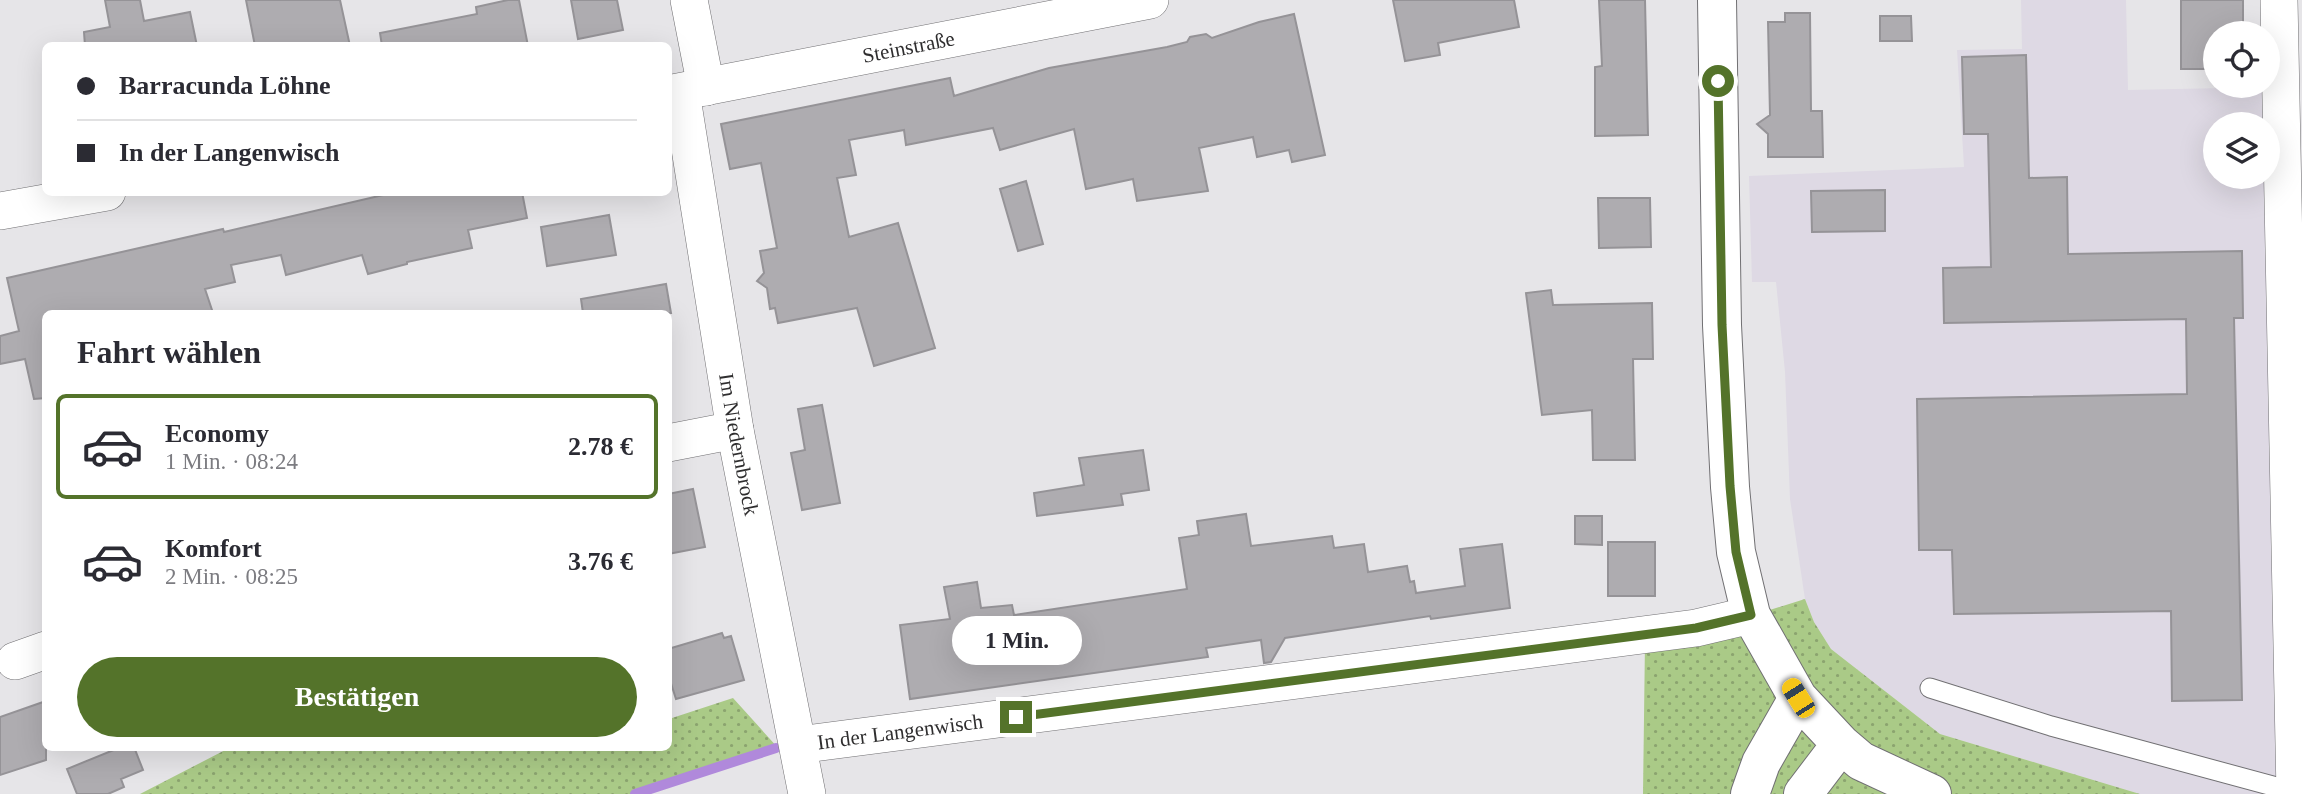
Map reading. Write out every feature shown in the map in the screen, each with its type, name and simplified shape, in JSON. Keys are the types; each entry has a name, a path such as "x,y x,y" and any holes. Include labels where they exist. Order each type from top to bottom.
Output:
{"main road":[{"path":"1717,0 1722,325 1730,486 1736,552 1751,615 1798,698 1841,744 1861,761 1932,794"},
{"path":"1750,794 1760,763 1798,698"},
{"path":"1803,794 1841,744"}],"street":[{"name":"Im Niedernbrock","path":"689,0 685,91 735,430 807,794"},
{"name":"Steinstraße","path":"685,91 1150,0"},
{"path":"2279,0 2295,793"},
{"path":"0,211 84,196"},
{"path":"672,442 735,430"},
{"name":"In der Langenwisch","path":"798,745 1696,628 1751,615"}],"lane":[{"path":"1930,688 2051,726 2295,793"}],"shaded area":[{"path":"2021,0 2126,0 2128,90 2203,88 2203,98 2272,98 2273,112 2203,112 2203,189 2275,189 2292,794 2140,794 1940,734 1831,649 1814,622 1805,599 1790,499 1785,372 1776,282 1752,282 1749,176 1964,167 1957,50 2022,49"}],"green space":[{"path":"1805,599 1814,622 1831,649 1940,734 2140,794 1643,794 1645,641 1690,635"},
{"path":"733,698 779,749 642,794 140,794 223,751 672,751 672,718"}],"building":[{"path":"105,0 140,0 144,21 190,12 196,42 85,42 84,32 110,27"},
{"path":"246,0 340,0 349,42 254,42"},
{"path":"519,0 527,42 381,42 380,33 477,14 476,7"},
{"path":"571,0 617,0 623,30 578,39"},
{"path":"1393,0 1514,0 1519,27 1438,43 1440,55 1405,61"},
{"path":"1599,0 1645,0 1648,135 1595,136 1595,67 1602,66"},
{"path":"2181,0 2243,0 2243,21 2203,21 2203,69 2181,69"},
{"path":"1785,13 1810,13 1811,111 1822,111 1823,157 1768,157 1768,134 1757,124 1770,115 1768,22 1785,22"},
{"path":"1294,14 1325,155 1292,162 1289,150 1257,157 1253,137 1199,148 1208,191 1137,201 1133,179 1086,189 1074,129 1000,150 993,128 906,145 904,130 849,140 856,175 837,178 849,237 898,223 935,348 874,366 857,308 778,323 775,308 770,309 767,288 757,281 764,273 760,251 777,248 761,163 730,169 721,124 950,78 954,96 1049,68 1167,47 1187,42 1190,37 1206,34 1212,38 1259,22"},
{"path":"1880,16 1911,16 1912,41 1880,41"},
{"path":"2026,55 2029,178 2067,177 2068,254 2242,251 2243,318 2234,318 2242,700 2172,701 2171,611 1954,614 1952,550 1919,550 1917,399 2187,394 2186,319 1944,323 1943,268 1991,267 1988,134 1964,134 1962,57"},
{"path":"1026,181 1043,244 1018,251 1000,189"},
{"path":"1885,190 1885,231 1812,232 1811,191"},
{"path":"379,196 523,196 527,218 468,230 472,248 407,262 368,274 362,255 286,275 281,255 231,265 235,282 205,289 212,310 42,310 42,398 34,399 25,359 0,364 0,336 19,331 7,278 223,229 224,232"},
{"path":"1598,198 1650,198 1651,247 1599,248"},
{"path":"609,215 616,255 547,266 541,227"},
{"path":"666,284 670,310 583,310 581,299"},
{"path":"1551,290 1553,305 1652,303 1653,359 1633,359 1635,460 1593,460 1592,410 1542,415 1526,293"},
{"path":"822,405 840,503 802,510 791,453 805,450 798,409"},
{"path":"1143,450 1149,490 1121,494 1123,505 1037,516 1034,493 1084,485 1079,458"},
{"path":"693,489 705,547 672,553 672,493"},
{"path":"1246,514 1251,546 1332,536 1334,548 1364,544 1368,572 1407,566 1410,582 1414,581 1416,593 1465,586 1460,549 1502,544 1510,608 1431,619 1430,616 1285,638 1271,662 1264,663 1261,640 1206,648 1208,657 910,699 900,625 950,619 944,587 977,582 981,608 1012,605 1014,615 1187,589 1179,538 1199,535 1197,521"},
{"path":"1575,516 1602,516 1602,545 1575,544"},
{"path":"1608,542 1655,542 1655,596 1608,596"},
{"path":"722,633 724,638 731,636 744,680 676,699 672,686 672,648"},
{"path":"42,702 42,751 46,751 46,760 0,775 0,717"},
{"path":"111,751 136,751 143,770 121,779 124,787 108,794 77,794 67,769"}],"waterway":[{"path":"635,794 776,748"}],"route":[{"path":"1016,717 1696,628 1751,615 1736,552 1730,486 1722,325 1718,81"}]}
